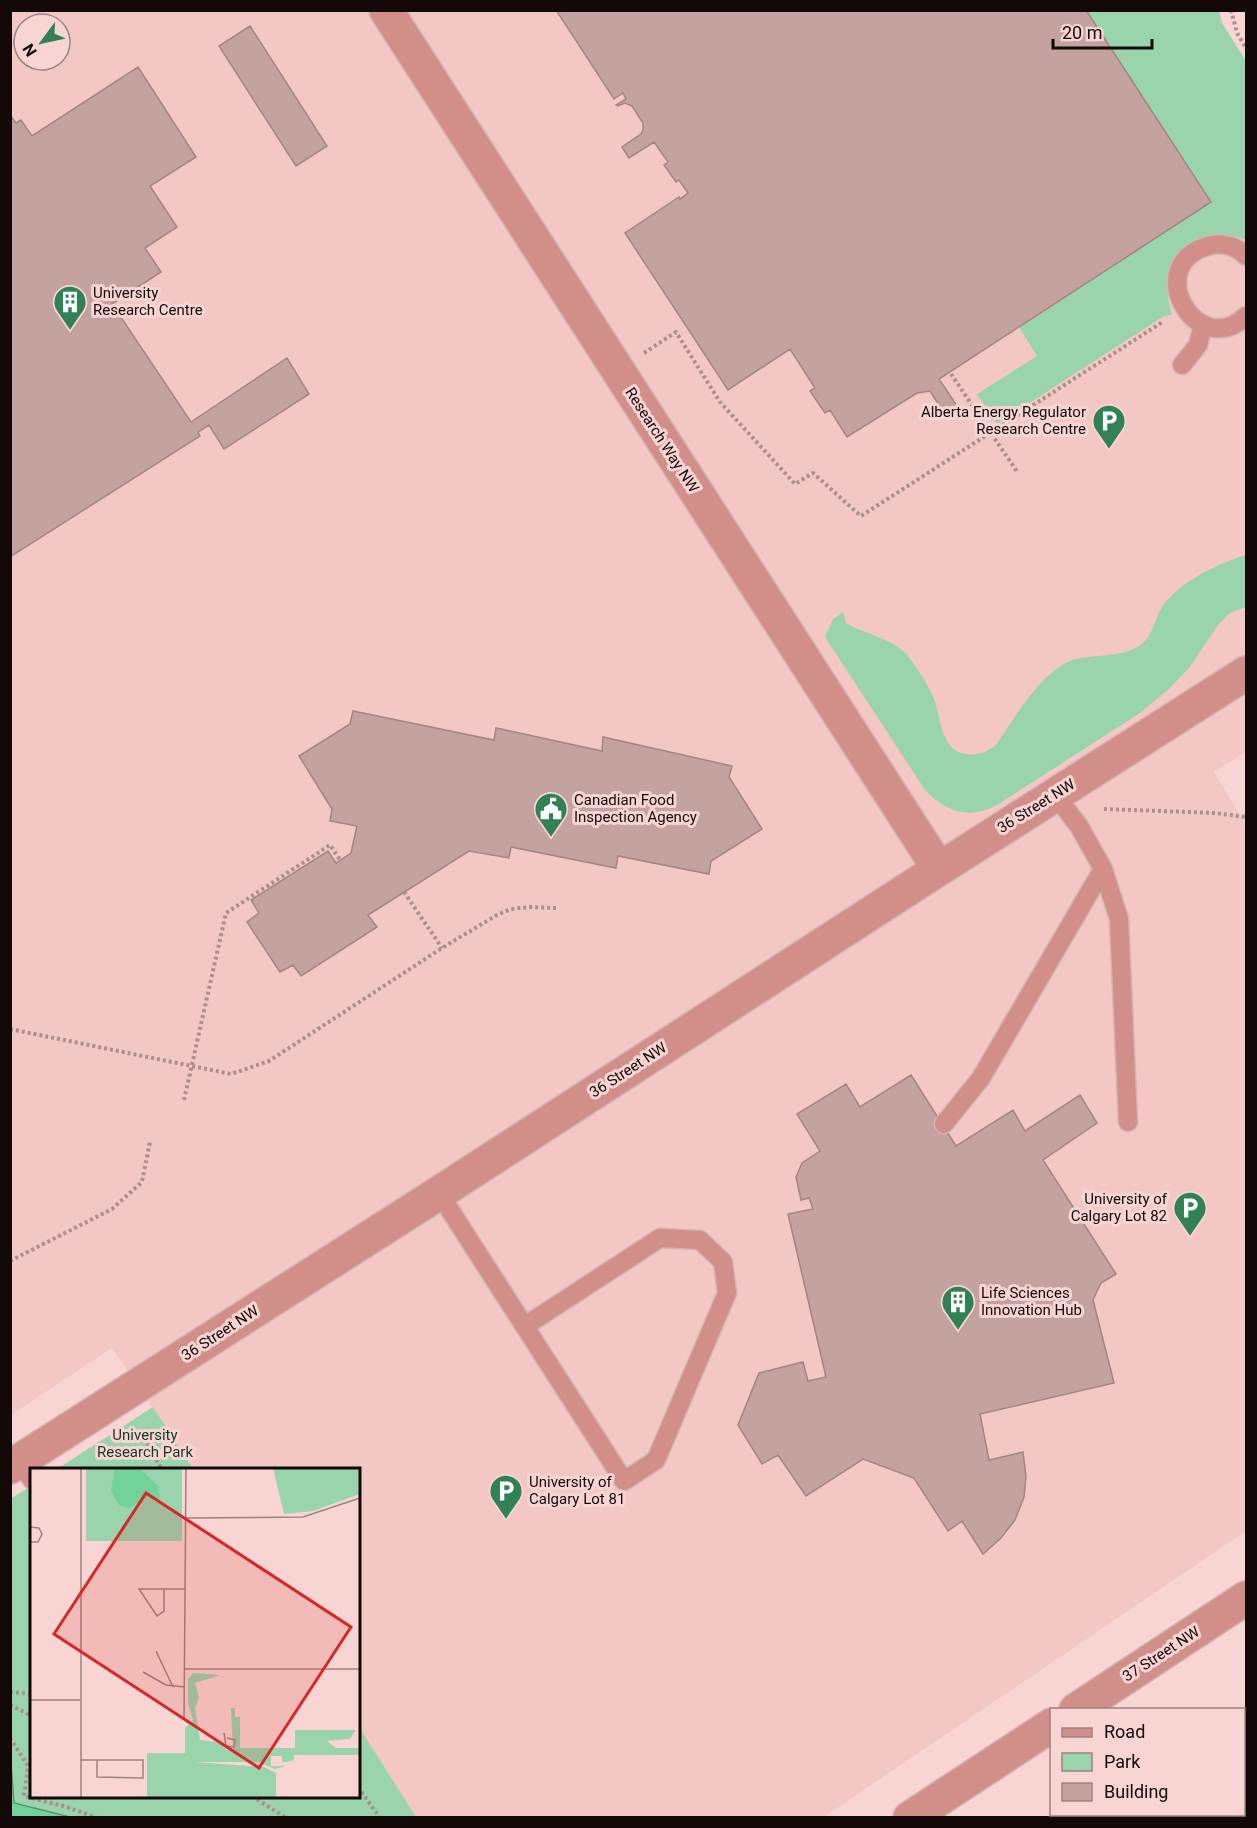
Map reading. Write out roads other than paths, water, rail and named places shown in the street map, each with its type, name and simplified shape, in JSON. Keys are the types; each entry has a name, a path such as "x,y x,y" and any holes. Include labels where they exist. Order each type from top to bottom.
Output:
{"street":[{"name":"Research Way NW","path":"386,10 939,869"},
{"name":"36 Street NW","path":"21,1470 439,1193 939,869 1246,674"},
{"name":"37 Street NW","path":"1079,1708 1246,1598"},
{"path":"910,1818 1050,1726"}],"lane":[{"path":"1246,256 1240,250 1228,245 1214,244 1200,248 1189,256 1181,267 1177,281 1178,295 1183,308 1203,325 1215,328 1229,327 1246,316"},
{"path":"1182,365 1198,345 1203,325"},
{"path":"1055,795 1079,826 1103,869 1119,919 1128,1122"},
{"path":"944,1124 981,1078 1103,869"},
{"path":"439,1193 624,1481 656,1460 727,1293 723,1262 700,1240 660,1238 525,1326"}],"place":[{"name":"University Research Centre","path":"70,331"},
{"name":"Alberta Energy Regulator Research Centre","path":"1109,450"},
{"name":"Canadian Food Inspection Agency","path":"551,838"},
{"name":"University of Calgary Lot 82","path":"1190,1237"},
{"name":"Life Sciences Innovation Hub","path":"958,1331"},
{"name":"University of Calgary Lot 81","path":"506,1520"}],"park label":[{"name":"University Research Park","path":"145,1444"}]}
